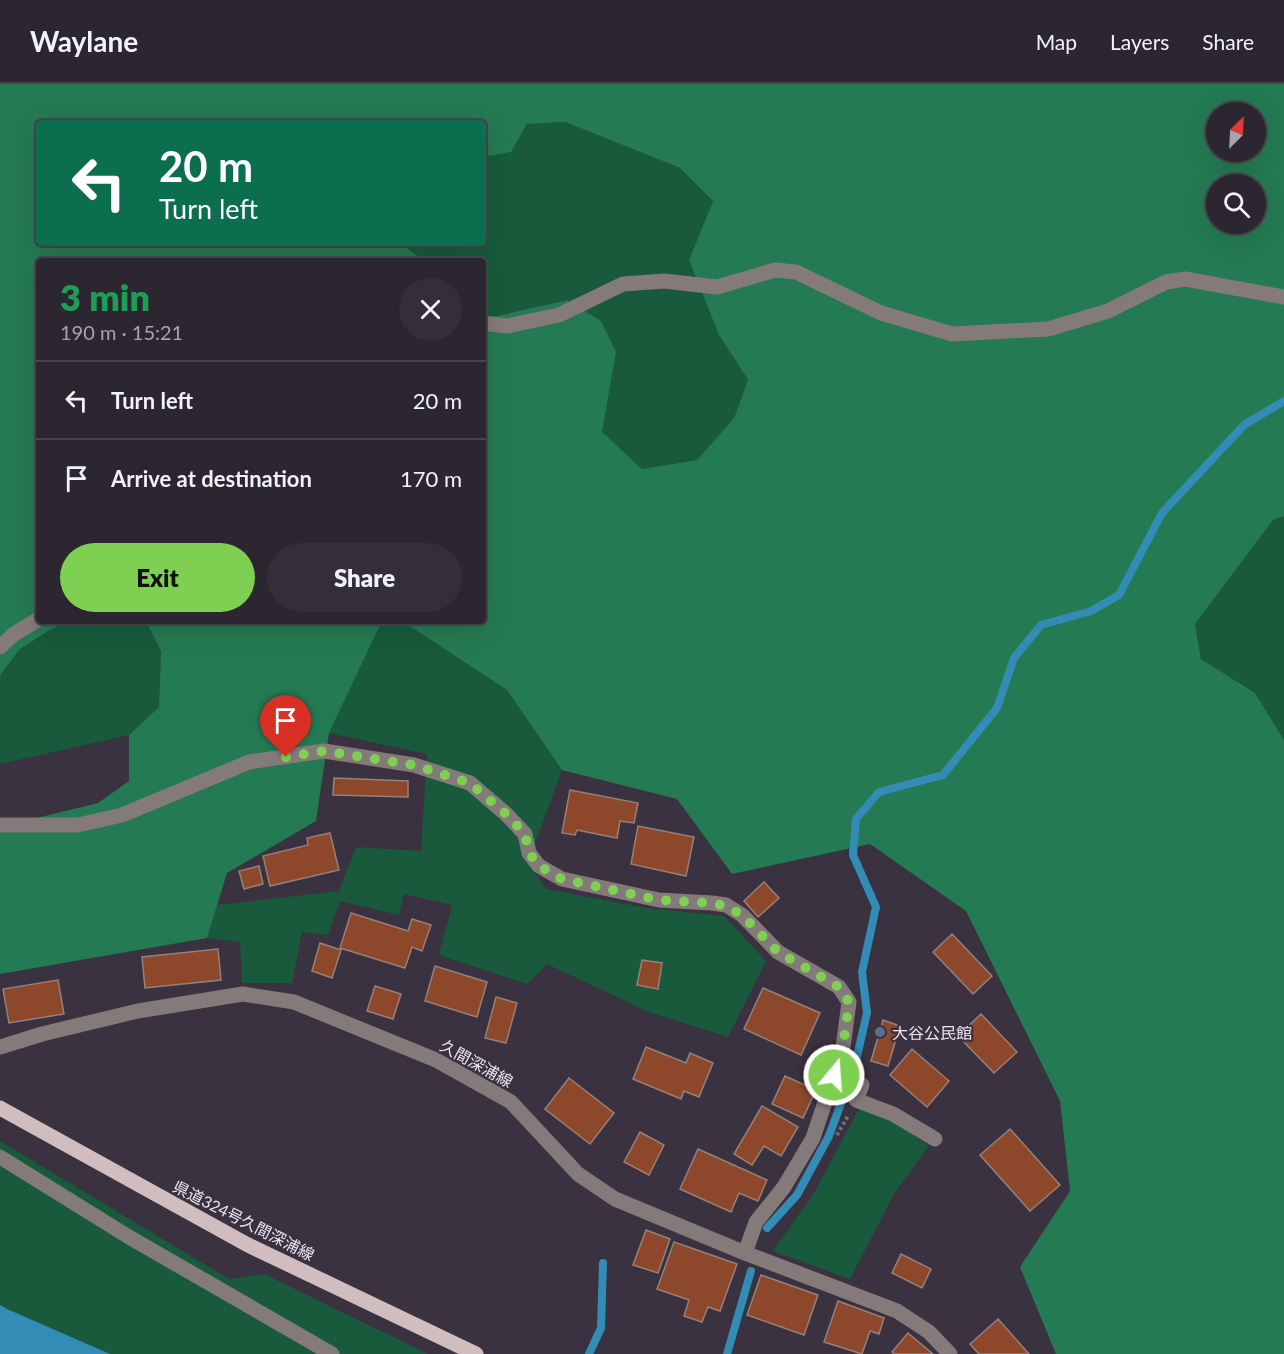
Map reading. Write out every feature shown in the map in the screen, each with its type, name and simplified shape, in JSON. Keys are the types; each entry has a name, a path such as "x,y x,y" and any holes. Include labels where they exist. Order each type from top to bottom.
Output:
{"main road":[{"name":"県道324号久間深浦線","path":"0,1108 248,1245 476,1354"}],"street":[{"path":"486,322 507,326 559,315 623,284 664,281 717,286 775,270 796,272 881,314 952,334 1048,329 1108,311 1166,282 1185,279 1284,297"},
{"path":"0,647 14,634 36,621"},
{"path":"0,825 78,825 122,815 249,762 324,751 414,765 470,783 525,834 529,853 539,866 562,879 659,900 712,903 726,906 742,915 778,952 839,987 849,1002 843,1048 813,1138 784,1187 756,1222 745,1252"},
{"name":"久間深浦線","path":"0,1047 42,1034 138,1011 243,994 294,1002 436,1060 511,1102 578,1174 615,1199 897,1311 929,1332 950,1354"},
{"path":"862,1085 856,1100 893,1114 935,1139"},
{"path":"0,1157 129,1237 332,1354"}],"green space":[{"path":"0,84 1284,84 1284,516 1273,520 1195,624 1201,659 1255,693 1284,740 1284,1354 1056,1354 1020,1267 1070,1191 1060,1101 966,911 870,844 732,874 677,799 562,770 507,690 407,624 486,624 486,315 492,317 567,300 601,321 616,352 602,432 642,469 697,460 734,418 748,380 719,335 689,260 713,201 680,168 565,122 527,124 511,152 490,156 486,154 486,120 36,120 36,246 404,246 420,258 36,258 36,624 63,624 20,649 0,678"},
{"path":"565,122 680,168 713,201 689,260 719,335 748,380 734,418 697,460 642,469 601,432 616,352 567,300 492,317 486,315 486,258 420,258 404,246 486,246 486,154 490,156 510,152 527,124"},
{"path":"1284,516 1284,740 1255,693 1201,659 1195,624 1273,520"},
{"path":"63,624 148,624 161,651 159,707 129,735 0,764 1,674 20,649"},
{"path":"148,624 381,624 329,733 316,821 227,873 207,938 0,974 0,827 98,803 129,781 129,735 159,707 161,651"},
{"path":"381,624 407,624 507,690 562,770 528,863 546,889 647,908 724,916 766,961 728,1037 649,1012 547,964 527,984 439,955 452,905 404,894 399,915 340,901 328,935 302,932 292,983 242,983 240,942 207,938 217,905 339,891 356,847 421,851 427,754 329,733"},
{"path":"859,1109 889,1118 929,1146 894,1194 850,1279 773,1251 814,1193"},
{"path":"0,1141 229,1279 264,1274 428,1354 0,1354"}],"water":[{"path":"0,1305 7,1309 110,1354 0,1354"}],"building":[{"path":"334,778 408,781 408,797 333,795"},
{"path":"570,790 638,803 634,823 620,821 617,838 577,830 575,835 562,833"},
{"path":"638,826 694,837 686,876 631,864"},
{"path":"330,833 339,870 270,886 263,856 308,845 307,838"},
{"path":"259,866 263,884 244,889 239,871"},
{"path":"764,882 779,898 758,917 744,901"},
{"path":"351,913 408,931 412,919 431,925 422,951 412,947 405,968 340,948"},
{"path":"952,934 992,976 973,994 933,952"},
{"path":"320,943 341,950 332,978 312,971"},
{"path":"218,949 221,980 145,988 142,957"},
{"path":"642,960 662,963 658,989 637,985"},
{"path":"435,966 487,982 477,1017 425,1001"},
{"path":"58,980 64,1014 9,1023 3,989"},
{"path":"375,986 401,994 393,1019 367,1011"},
{"path":"763,988 820,1013 801,1055 744,1029"},
{"path":"496,997 517,1003 506,1043 485,1038"},
{"path":"981,1014 1017,1052 994,1073 958,1036"},
{"path":"883,1020 900,1026 888,1066 871,1061"},
{"path":"646,1047 686,1063 690,1053 713,1063 699,1097 684,1091 681,1099 633,1079"},
{"path":"912,1049 949,1081 927,1107 890,1075"},
{"path":"785,1076 816,1090 803,1118 772,1104"},
{"path":"569,1078 614,1113 590,1144 545,1109"},
{"path":"762,1106 798,1127 781,1156 764,1146 752,1165 734,1154"},
{"path":"1010,1129 1060,1185 1030,1211 980,1155"},
{"path":"640,1132 664,1145 649,1175 624,1162"},
{"path":"698,1149 767,1180 758,1201 739,1193 731,1212 680,1189"},
{"path":"646,1230 670,1239 658,1273 633,1265"},
{"path":"674,1242 737,1264 720,1311 708,1307 702,1322 684,1316 689,1300 657,1289"},
{"path":"901,1254 931,1269 922,1288 892,1273"},
{"path":"761,1275 818,1295 804,1335 747,1315"},
{"path":"838,1301 884,1318 879,1334 870,1331 862,1354 824,1342"},
{"path":"998,1319 1029,1354 979,1354 970,1344"},
{"path":"908,1333 933,1354 894,1354 892,1352"}],"waterway":[{"path":"767,1228 797,1195 829,1136 855,1065 867,1013 862,972 876,907 853,855 856,819 879,792 943,775 997,708 1014,658 1041,625 1091,611 1119,595 1162,513 1244,425 1284,401"},
{"path":"589,1354 601,1328 603,1263"},
{"path":"727,1354 751,1271"}],"place":[{"name":"大谷公民館","path":"880,1032"}],"route":[{"path":"286,757 324,751 414,765 470,783 525,834 529,853 539,866 562,879 659,900 712,903 726,906 742,915 778,952 839,987 849,1002 843,1048 834,1075"}]}
